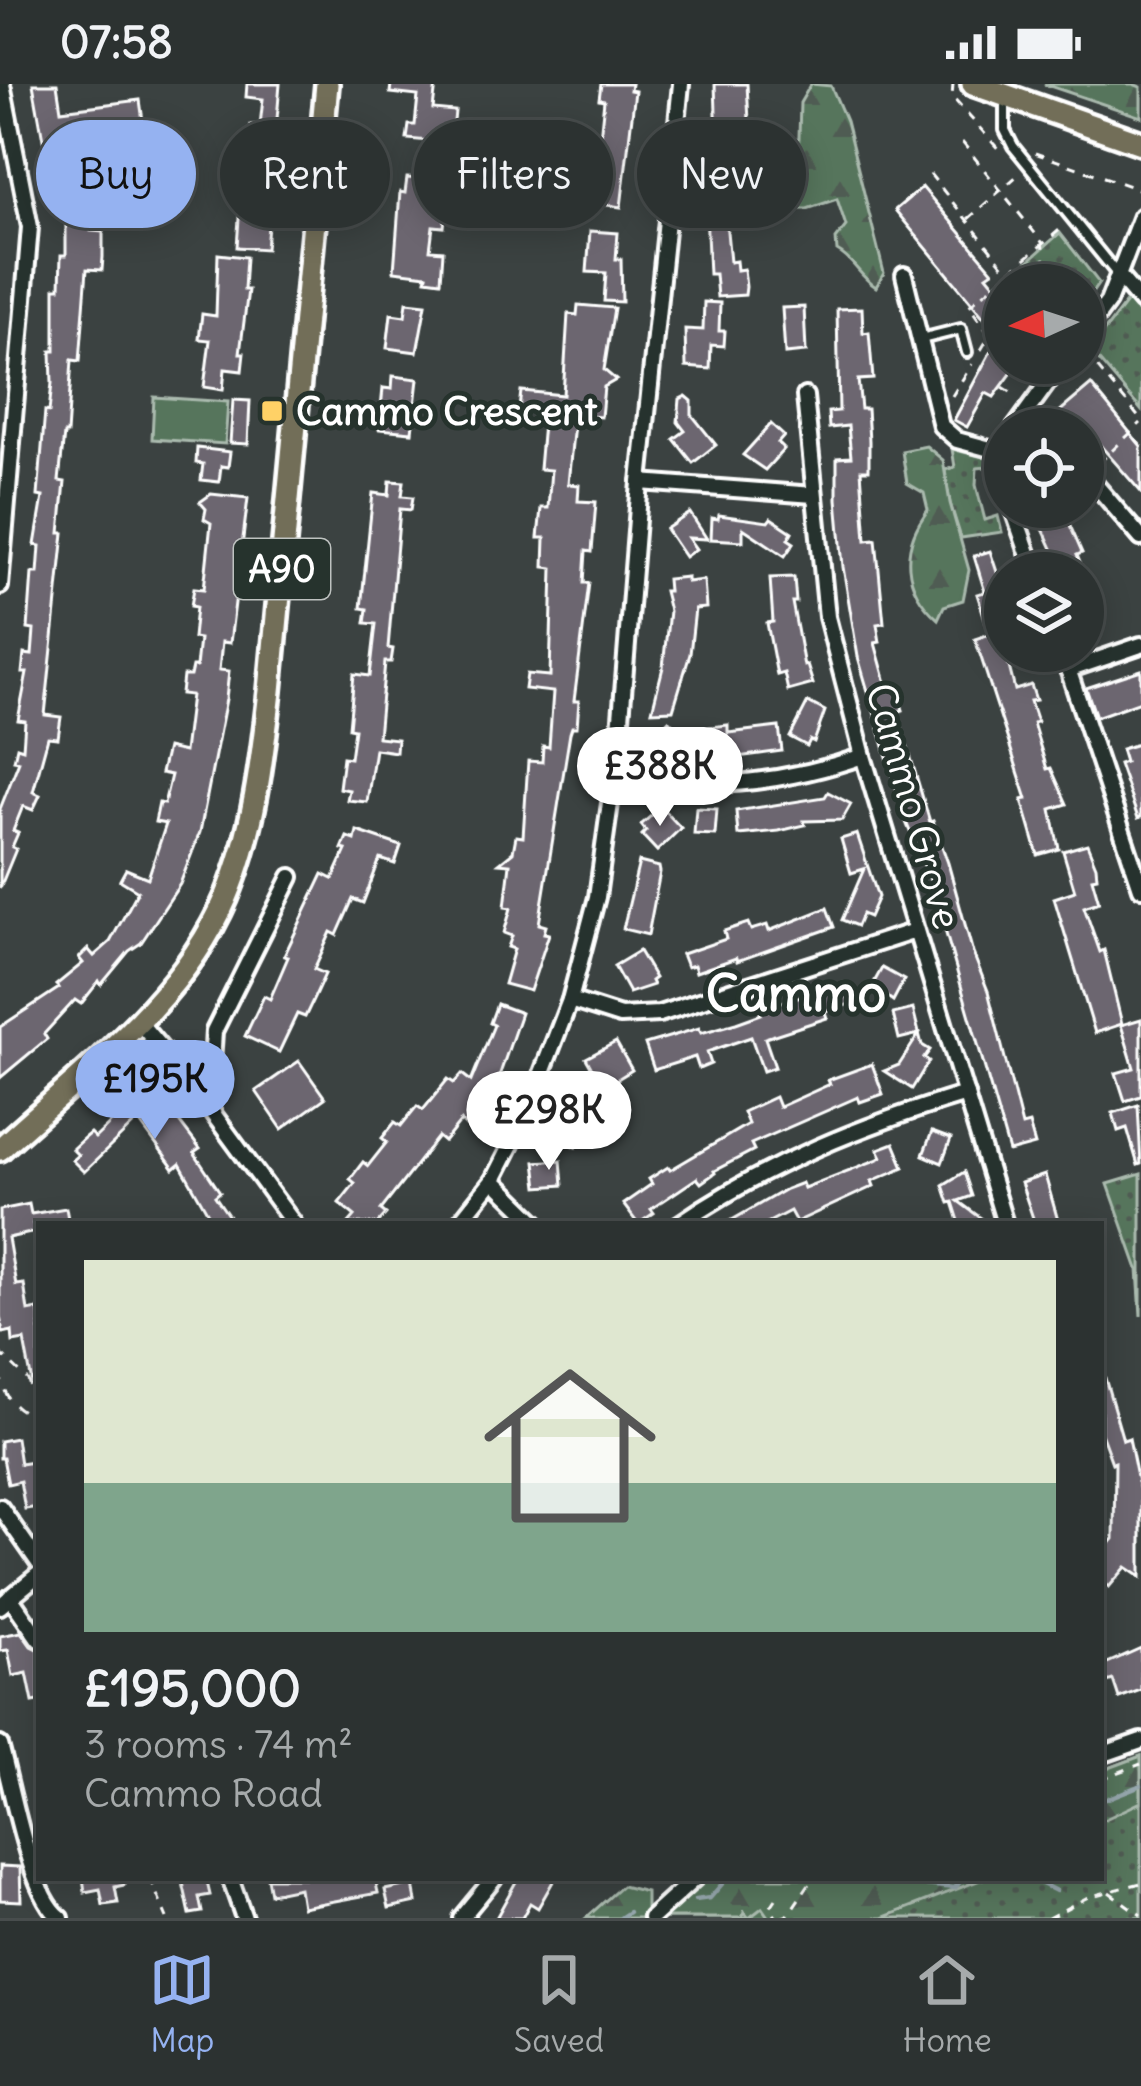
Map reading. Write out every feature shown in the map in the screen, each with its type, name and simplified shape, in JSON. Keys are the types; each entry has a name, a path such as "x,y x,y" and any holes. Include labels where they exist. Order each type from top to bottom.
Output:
{"main road":[{"name":"A90","path":"0,1149 167,990 201,944 225,900 247,837 261,768 327,84"},
{"path":"974,84 1141,143"}],"street":[{"path":"0,586 30,227 2,84"},
{"path":"460,1221 493,1180 525,1117 570,1000 597,897 615,780 640,482 682,84"},
{"path":"1104,307 1141,217"},
{"path":"904,275 941,427 957,440 984,447"},
{"path":"1118,275 1141,302"},
{"name":"Cammo Grove","path":"805,396 827,617 863,756 1004,1221"},
{"path":"640,482 814,495"},
{"path":"1104,493 1141,538"},
{"path":"1104,658 1141,645"},
{"path":"1070,672 1134,841 1141,888"},
{"path":"615,780 664,785 757,781 863,756"},
{"path":"192,1084 212,1063 214,1030 291,877"},
{"path":"570,1000 620,1016 659,1014 915,931"},
{"path":"138,1021 192,1084 292,1221"},
{"path":"684,1221 765,1170 811,1148 966,1094"},
{"path":"493,1180 535,1221"},
{"path":"0,1507 36,1558"},
{"path":"36,1576 5,1601 36,1636"},
{"path":"1104,1754 1141,1741"},
{"path":"0,1745 34,1877 42,1899 57,1917"},
{"path":"231,1881 244,1918"},
{"path":"461,1918 492,1881"},
{"path":"651,1918 692,1881"}],"lane":[{"path":"1005,95 1003,117 1013,146 1118,275"},
{"path":"920,339 961,329 967,352"}],"path":[{"path":"962,142 1042,242 1045,264"},
{"path":"1004,155 1013,146 1141,190"},
{"path":"930,174 1002,264"},
{"path":"968,220 1019,174"},
{"path":"1017,264 1063,226"},
{"path":"984,293 969,306 984,327"},
{"path":"938,418 984,345"},
{"path":"967,352 974,362"},
{"path":"1104,375 1141,422 1104,455"},
{"path":"1004,387 1017,396"},
{"path":"0,1353 28,1379 36,1412"},
{"path":"0,1373 14,1407 36,1419"},
{"path":"1104,1778 1141,1764"},
{"path":"151,1881 167,1918"},
{"path":"776,1899 770,1908 779,1918 788,1915 811,1881"},
{"path":"1048,1918 1141,1883"},
{"path":"1108,1892 1141,1916"}],"green space":[{"path":"811,84 831,86 846,121 884,273 876,287 837,251 836,239 846,226 837,199 806,209 806,120 800,120 800,103"},
{"path":"1044,84 1133,84 1141,87 1141,117"},
{"path":"1060,233 1084,264 1025,264"},
{"path":"1128,300 1141,315 1141,410 1104,366 1104,332"},
{"path":"154,397 228,402 225,444 152,439"},
{"path":"926,446 943,460 969,570 963,600 944,606 938,619 917,594 909,567 913,538 928,510 924,493 907,483 902,451"},
{"path":"952,449 984,457 984,467 977,468 976,485 984,528 1001,528 1002,532 961,538 945,470 955,467"},
{"path":"1141,1174 1141,1316 1138,1269 1108,1184"},
{"path":"1141,1756 1141,1918 660,1918 700,1881 1104,1881 1104,1770"},
{"path":"1141,1756 1141,1802 1104,1820 1104,1770"},
{"path":"700,1881 977,1881 883,1918 769,1918 762,1908 749,1918 744,1912 742,1918 660,1918"},
{"path":"622,1886 646,1892 646,1912 640,1918 586,1918"}],"building":[{"path":"33,84 57,84 61,110 140,100 143,120 124,119 39,120"},
{"path":"247,84 280,84 277,120 261,120 263,99 246,97"},
{"path":"391,84 436,84 433,109 455,111 454,120 416,120 418,96 390,93"},
{"path":"601,84 631,84 630,90 635,91 621,207 613,206 613,120 602,120 604,100 599,99"},
{"path":"715,84 747,84 749,120 716,120"},
{"path":"407,178 414,178 414,228 433,228 430,250 443,251 441,281 394,271 400,192 405,193"},
{"path":"922,187 987,264 984,318 895,210"},
{"path":"66,228 103,232 102,270 87,269 80,361 72,360 59,481 65,482 60,533 64,533 45,715 61,717 58,738 48,737 33,792 40,795 33,810 23,806 13,831 18,833 12,847 16,849 0,888 0,809 19,761 14,760 17,747 23,749 25,721 18,720 27,673 22,673 24,654 32,655 34,630 28,629 32,573 38,573 40,546 35,545 43,497 38,496 52,383 51,351 55,351 55,288 60,288 61,255 66,255"},
{"path":"238,228 268,228 266,249 237,247"},
{"path":"707,228 727,228 730,262 736,261 737,270 744,269 745,295 717,297 715,274 709,274"},
{"path":"590,231 618,233 622,302 604,301 606,273 587,272"},
{"path":"218,254 246,257 244,290 248,290 242,371 225,369 223,390 204,387 210,340 199,339 202,314 216,316"},
{"path":"407,302 426,304 417,352 387,348 391,314 405,316"},
{"path":"704,302 720,303 724,346 711,345 710,369 686,367 685,329 703,330"},
{"path":"578,305 614,308 604,370 616,380 604,387 601,417 576,415 573,433 568,484 579,485 578,501 596,502 592,552 586,551 584,583 589,583 574,701 579,701 577,727 570,733 539,924 549,934 530,991 504,984 514,949 508,947 512,936 504,933 511,908 505,907 510,864 499,863 513,852 516,836 523,837 528,761 542,762 543,746 549,747 553,692 525,689 527,674 550,676 553,568 544,567 545,538 538,538 541,508 548,508 551,470 539,469 544,412 519,409 521,391 563,395 568,314 577,315"},
{"path":"804,307 806,352 785,354 782,308"},
{"path":"862,308 873,379 858,380 861,409 867,409 869,441 869,470 861,470 866,540 876,539 884,623 877,624 880,642 875,643 885,679 890,690 896,688 903,710 897,712 988,991 1022,1126 1029,1124 1035,1145 1009,1152 932,885 906,822 858,657 837,499 837,458 851,457 848,426 829,428 828,412 839,411 837,309"},
{"path":"984,364 984,384 1004,384 994,397 986,393 967,427 954,420"},
{"path":"393,376 418,379 412,432 379,429 383,388 392,389"},
{"path":"1091,385 1141,446 1141,492 1104,450 1104,408 1064,408"},
{"path":"686,396 692,401 692,415 716,445 693,463 674,439 685,431 678,422 680,399"},
{"path":"233,400 250,401 248,444 230,443"},
{"path":"771,424 784,436 778,443 784,449 765,470 743,455"},
{"path":"197,448 230,452 228,467 221,466 219,482 201,480 203,464 196,463"},
{"path":"390,481 404,482 402,496 413,497 411,510 400,509 388,648 393,649 391,662 385,662 378,737 397,739 396,752 375,749 367,802 347,800 349,790 339,788 343,757 350,758 354,729 349,728 354,674 370,676 376,624 365,623 367,609 361,608 373,493 389,495"},
{"path":"211,494 248,498 230,643 222,642 219,670 229,671 226,699 200,832 180,884 141,943 81,1004 75,1000 44,1034 47,1039 0,1078 0,1027 59,988 56,985 83,963 79,958 88,949 94,956 110,942 138,891 120,880 126,869 148,878 166,824 155,822 171,775 161,773 167,748 184,752 191,695 181,694 183,676 190,676 196,667 199,639 193,638 196,607 191,606 194,588 204,589 211,523 204,519 206,509 200,502"},
{"path":"690,513 707,539 688,538 696,549 685,557 666,529"},
{"path":"712,518 768,522 771,518 792,532 788,539 794,543 785,556 743,528 743,541 711,539"},
{"path":"1043,528 1071,528 1082,552 1054,552"},
{"path":"984,553 984,589 974,556"},
{"path":"687,577 687,582 704,580 706,608 695,609 690,654 673,710 652,711 663,667 667,579"},
{"path":"794,577 796,602 792,602 804,666 813,684 788,691 784,673 777,675 767,623 773,622 770,578"},
{"path":"984,636 984,667 975,639"},
{"path":"1141,670 1141,701 1096,717 1086,688"},
{"path":"986,672 1010,672 1015,690 1031,685 1036,700 1030,701 1037,722 1033,723 1047,769 1051,768 1067,804 1051,809 1059,849 1038,855 1022,800 1027,799"},
{"path":"808,702 825,711 814,742 810,740 807,746 790,737"},
{"path":"669,720 690,743 672,760 666,755 662,759 646,742"},
{"path":"728,725 728,733 779,727 782,751 707,761 704,737 711,736 710,727"},
{"path":"1141,743 1138,818 1119,764 1125,762 1121,749"},
{"path":"828,792 851,804 842,820 804,821 805,825 779,831 738,835 736,811 825,797"},
{"path":"661,807 681,828 657,851 642,835 646,831 641,825"},
{"path":"696,808 717,809 715,835 694,834"},
{"path":"357,831 401,846 395,864 380,859 363,903 353,899 337,935 331,932 314,969 325,974 305,1017 297,1014 279,1052 245,1036 264,996 270,999 288,957 284,956 323,874 333,879 347,837 355,840"},
{"path":"857,834 878,897 869,917 862,914 857,926 842,920 864,869 851,873 841,839"},
{"path":"1087,844 1096,866 1097,877 1092,878 1099,902 1084,907 1100,952 1104,950 1122,1024 1095,1033 1054,898 1075,891 1063,851"},
{"path":"639,862 659,867 660,872 648,935 623,929"},
{"path":"827,908 834,927 737,961 696,972 694,965 687,967 682,954 726,939 724,931 748,923 751,930 767,925 769,931"},
{"path":"639,951 655,978 653,985 629,993 614,966"},
{"path":"882,968 904,980 893,1001 872,986"},
{"path":"843,983 850,1004 825,1012 827,1018 765,1038 775,1067 763,1071 751,1037 707,1052 711,1064 699,1069 695,1057 654,1070 645,1044 736,1023 761,1014 759,1009"},
{"path":"497,1004 521,1013 494,1091 499,1095 488,1108 483,1104 466,1126 461,1121 444,1142 438,1137 381,1210 386,1214 380,1221 351,1221 355,1216 339,1203 355,1183 350,1179 387,1142 382,1138 395,1122 401,1126 417,1106 423,1110 448,1079 454,1083 462,1074 471,1081 494,1025 490,1023"},
{"path":"913,1009 922,1045 930,1050 924,1058 929,1061 912,1089 884,1071 899,1065 919,1034 899,1039 893,1014"},
{"path":"1141,1019 1141,1096 1125,1101 1116,1073 1134,1068 1121,1025"},
{"path":"616,1042 632,1070 603,1088 576,1147 553,1135 591,1067 586,1058"},
{"path":"299,1061 325,1098 282,1129 256,1091"},
{"path":"872,1064 883,1094 860,1102 858,1097 751,1144 754,1150 701,1183 697,1178 651,1209 654,1213 642,1221 636,1221 623,1204 652,1184 649,1179 748,1124 743,1112 775,1097 779,1107 830,1084 828,1080"},
{"path":"142,1073 200,1149 194,1153 220,1192 215,1196 232,1221 212,1221 180,1164 174,1169 138,1120 84,1172 72,1160 78,1155 72,1149 90,1133 95,1138 127,1107 117,1092"},
{"path":"1138,1105 1138,1165 1127,1128 1118,1131 1113,1113"},
{"path":"932,1132 951,1139 942,1163 923,1155"},
{"path":"894,1143 904,1167 798,1221 790,1211 771,1221 730,1221 786,1189 802,1183 804,1188 876,1160 882,1157 878,1149"},
{"path":"561,1160 563,1185 538,1187 535,1162"},
{"path":"964,1172 972,1196 958,1201 985,1221 959,1221 943,1185"},
{"path":"1045,1175 1058,1221 1034,1221 1021,1183"},
{"path":"29,1204 31,1214 66,1208 68,1221 36,1221 35,1232 8,1238 16,1285 24,1284 28,1311 36,1309 36,1383 32,1383 24,1340 13,1342 12,1331 3,1333 0,1210"},
{"path":"1104,1378 1123,1440 1129,1438 1141,1497 1141,1577 1126,1567 1109,1587 1104,1583 1104,1551 1114,1539 1112,1463 1104,1441"},
{"path":"16,1438 20,1464 33,1462 36,1507 25,1509 20,1481 8,1484 0,1441"},
{"path":"21,1632 36,1648 36,1702 27,1673 13,1676 8,1650 0,1651 0,1636"},
{"path":"1141,1648 1141,1690 1119,1698 1113,1680 1104,1683 1104,1665"},
{"path":"0,1866 20,1867 21,1901 0,1900"},
{"path":"83,1881 124,1881 115,1887 118,1903 103,1905 100,1889 85,1892"},
{"path":"183,1881 207,1881 210,1895 199,1897 202,1912 190,1914"},
{"path":"268,1881 376,1881 378,1893 302,1907 299,1888 270,1894"},
{"path":"516,1881 553,1881 538,1908 530,1903 522,1918 496,1918"},
{"path":"413,1884 416,1902 389,1908 385,1890"}],"waterway":[{"path":"1104,1800 1141,1785"},
{"path":"695,1900 710,1898 724,1881"},
{"path":"882,1881 955,1888 961,1881"},
{"path":"1036,1881 1056,1891"},
{"path":"620,1918 629,1912"}],"place":[{"name":"Cammo Crescent","path":"272,411"}],"district":[{"name":"Cammo","path":"796,993"}]}
